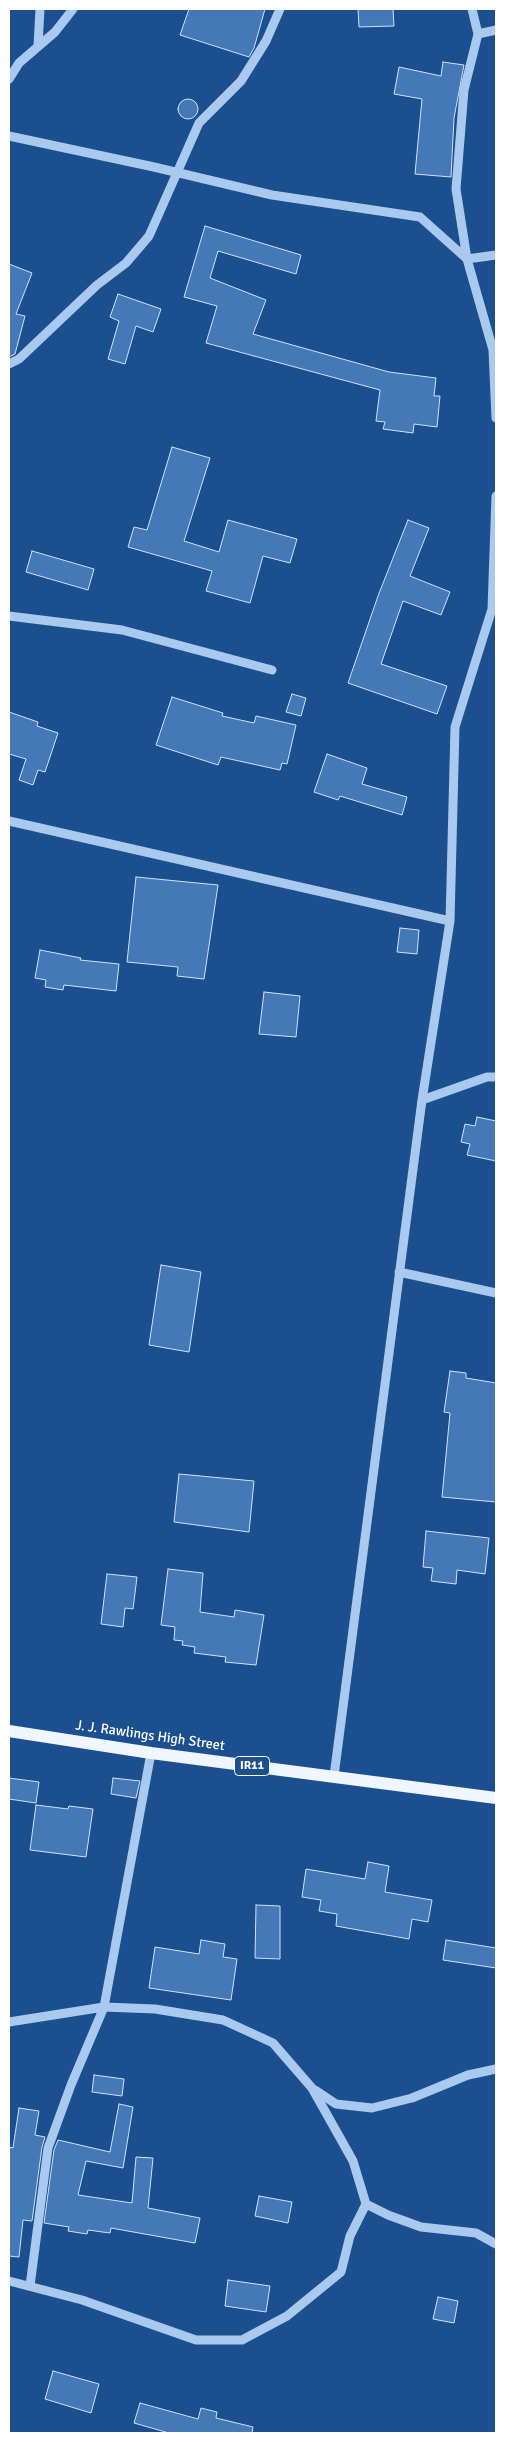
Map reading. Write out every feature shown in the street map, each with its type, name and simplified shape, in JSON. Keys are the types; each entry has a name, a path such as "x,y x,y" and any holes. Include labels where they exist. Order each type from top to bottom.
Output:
{"main road":[{"name":"J. J. Rawlings High Street","path":"9,1731 152,1753 496,1798"}],"street":[{"path":"38,46 40,9"},
{"path":"9,79 20,63 55,32 73,9"},
{"path":"9,364 19,359 97,286 126,263 149,236 179,173 199,123 241,82 266,41 280,9"},
{"path":"472,9 478,34 464,90 456,189 467,259 494,350 496,418"},
{"path":"478,34 496,30"},
{"path":"9,136 272,195 420,216 467,259"},
{"path":"467,259 496,255"},
{"path":"334,1776 422,1100 450,920 455,727 494,610 496,496"},
{"path":"9,616 122,630 272,670"},
{"path":"9,821 450,920"},
{"path":"422,1100 487,1077 496,1078"},
{"path":"399,1272 496,1293"},
{"path":"30,2286 48,2148 71,2085 104,2007 152,1753"},
{"path":"9,2022 104,2007 155,2009 223,2020 274,2043 312,2088 353,2161 366,2204 350,2236 341,2272 287,2316 242,2340 196,2340 82,2300 9,2281"},
{"path":"312,2088 336,2104 372,2108 412,2098 468,2075 496,2069"},
{"path":"366,2204 388,2215 421,2227 476,2233 496,2244"}],"building":[{"path":"189,9 265,9 254,48 249,57 180,35"},
{"path":"358,9 393,9 394,26 359,27"},
{"path":"443,62 464,65 454,118 451,177 415,174 422,99 394,94 399,67 441,76"},
{"path":"188,99 195,102 198,109 195,116 188,119 181,116 178,109 181,102"},
{"path":"205,226 301,255 296,274 218,251 210,278 266,300 253,334 389,372 436,378 434,396 440,396 437,427 414,424 413,433 383,429 385,422 376,421 380,390 206,343 217,306 184,297"},
{"path":"9,264 32,273 16,314 25,316 15,354 9,357"},
{"path":"118,294 161,309 153,332 136,326 125,364 108,359 119,321 110,317"},
{"path":"172,447 210,458 184,541 219,552 228,520 297,539 290,563 263,556 250,603 206,591 212,571 128,547 134,527 147,530"},
{"path":"408,520 429,528 410,576 450,592 441,615 403,601 381,664 447,686 437,714 348,683 378,596"},
{"path":"32,551 94,569 88,590 26,572"},
{"path":"292,694 306,698 301,716 286,712"},
{"path":"172,697 223,713 222,716 254,723 256,716 296,725 287,764 282,763 280,770 221,757 218,765 156,745"},
{"path":"9,712 38,722 37,726 58,733 45,772 38,770 33,785 19,780 26,759 9,754"},
{"path":"327,754 367,768 362,784 407,797 402,815 340,796 338,800 314,792"},
{"path":"136,877 218,885 204,979 177,976 178,967 127,962"},
{"path":"400,928 419,930 417,954 397,952"},
{"path":"40,950 81,958 80,960 119,964 116,991 64,985 63,990 45,987 46,980 35,978"},
{"path":"264,992 300,996 296,1037 259,1034"},
{"path":"477,1117 496,1121 496,1161 467,1155 470,1144 461,1142 465,1124 475,1126"},
{"path":"161,1265 201,1272 189,1352 149,1345"},
{"path":"450,1371 466,1373 466,1378 496,1383 496,1502 442,1497 450,1413 444,1412"},
{"path":"179,1474 254,1481 249,1532 174,1522"},
{"path":"426,1531 489,1538 485,1574 457,1570 456,1584 431,1581 433,1568 423,1567"},
{"path":"168,1569 203,1573 200,1612 234,1617 235,1610 264,1615 256,1665 225,1662 226,1657 194,1653 195,1647 182,1645 183,1641 174,1640 175,1627 161,1625"},
{"path":"107,1574 137,1577 133,1609 125,1608 123,1627 101,1624"},
{"path":"9,1778 39,1782 36,1803 9,1799"},
{"path":"113,1778 140,1781 136,1798 111,1794"},
{"path":"36,1805 68,1809 69,1806 93,1809 86,1857 30,1850"},
{"path":"368,1862 389,1866 385,1892 432,1900 428,1922 412,1919 409,1939 336,1926 337,1914 319,1911 321,1900 302,1897 306,1869 365,1879"},
{"path":"256,1905 280,1906 280,1959 255,1958"},
{"path":"201,1940 225,1944 223,1957 237,1959 231,2000 149,1988 155,1947 199,1954"},
{"path":"446,1940 496,1948 496,1968 443,1960"},
{"path":"94,2075 124,2079 122,2096 92,2092"},
{"path":"119,2104 133,2107 123,2168 86,2161 78,2195 132,2203 136,2157 153,2158 148,2208 200,2218 195,2243 111,2228 110,2233 88,2230 87,2234 68,2231 69,2227 44,2223 54,2150 58,2140 110,2152"},
{"path":"19,2108 39,2111 35,2135 45,2137 32,2221 23,2220 19,2257 9,2256 9,2147 13,2148"},
{"path":"259,2196 292,2202 288,2223 255,2216"},
{"path":"228,2280 270,2286 266,2312 225,2306"},
{"path":"438,2297 458,2301 454,2323 433,2319"},
{"path":"53,2371 99,2384 91,2413 45,2399"},
{"path":"140,2403 198,2419 201,2408 217,2412 216,2418 253,2427 252,2433 169,2433 134,2423"}]}
